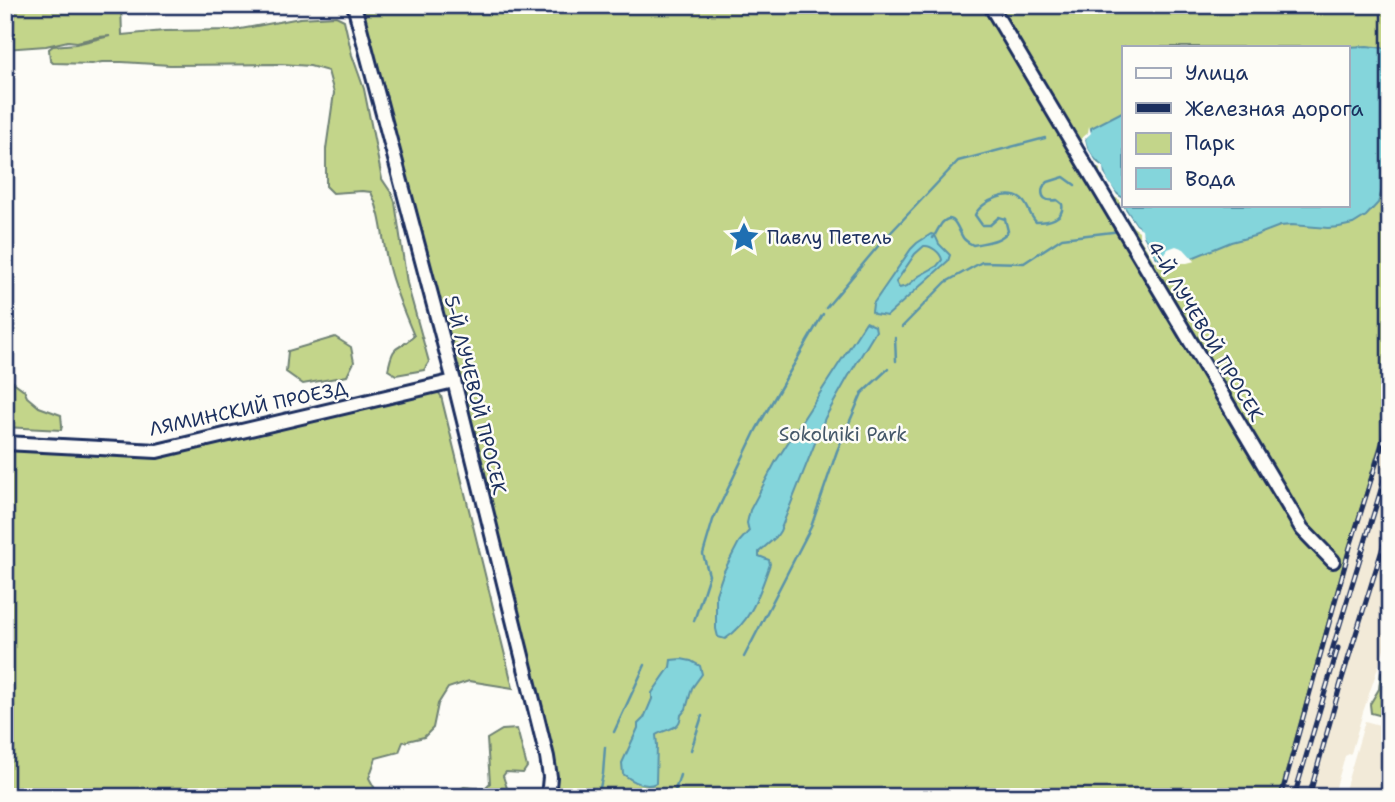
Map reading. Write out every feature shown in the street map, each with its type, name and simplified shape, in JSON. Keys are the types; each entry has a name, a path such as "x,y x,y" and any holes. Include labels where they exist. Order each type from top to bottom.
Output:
{"street":[{"name":"5-Й ЛУЧЕВОЙ ПРОСЕК","path":"354,5 454,381 547,757 550,777 548,797"},
{"name":"4-Й ЛУЧЕВОЙ ПРОСЕК","path":"990,5 1302,529 1333,561"},
{"name":"ЛЯМИНСКИЙ ПРОЕЗД","path":"5,443 157,451 454,381"}],"shaded area":[{"path":"1390,410 1390,632 1351,753 1345,756 1333,797 1279,797 1345,561"},
{"path":"1365,721 1390,728 1390,775 1383,797 1343,797"}],"green space":[{"path":"5,5 121,5 122,35 164,31 235,30 300,18 336,16 344,20 364,89 382,179 395,202 407,283 429,362 424,370 396,375 388,370 394,351 414,336 391,277 378,211 371,192 333,193 326,186 326,149 334,93 328,71 310,66 282,64 53,63 49,49 53,46 110,36 5,49"},
{"name":"Sokolniki Park","path":"359,5 1390,5 1390,410 1279,797 554,797 556,772"},
{"path":"335,337 351,347 354,362 347,376 303,384 286,372 288,351"},
{"path":"5,376 24,390 27,397 39,407 61,415 61,430 5,427"},
{"path":"438,392 441,396 513,688 469,681 448,688 438,704 433,728 424,737 403,742 399,752 376,758 369,778 375,789 424,797 5,797 5,450 156,457"},
{"path":"1385,671 1390,678 1390,718 1371,713 1370,704 1379,689 1381,672"},
{"path":"517,729 527,767 523,773 506,772 503,776 510,797 446,797 464,787 484,789 490,783 487,739 502,730"}],"water":[{"path":"1367,46 1390,51 1390,164 1378,203 1366,216 1353,224 1328,228 1280,226 1192,258 1157,259 1124,206 1350,206 1350,47"},
{"path":"1122,112 1122,198 1113,189 1103,167 1089,151 1085,139 1091,128"},
{"path":"931,234 935,235 939,244 950,255 948,261 887,316 874,314 873,304 917,243","holes":["927,246 938,252 942,260 907,286 899,288 896,282 915,254"]},
{"path":"866,322 875,326 876,331 825,418 780,531 759,552 759,556 769,560 770,564 754,606 734,632 725,639 718,637 716,594 739,542 749,531 747,523 750,510 776,461"},
{"path":"681,659 700,666 702,674 692,688 678,724 656,735 656,783 639,783 623,774 622,763 638,724 644,718 652,693 670,667 671,660"}],"pier":[{"path":"1089,126 1091,133 1085,139 1087,147 1097,163 1103,167 1104,174 1117,195 1122,198 1122,206 1142,229 1155,257 1161,259 1168,249 1176,246 1184,249 1195,261 1162,263 1153,259 1139,237 1139,231 1133,227 1120,207 1120,200 1114,197 1100,176 1100,169 1094,166 1083,148 1082,138 1088,133"}],"waterway":[{"path":"826,308 879,245 958,161 1045,138"},
{"path":"933,238 942,223 950,219 964,239 973,245 1001,237 1008,231 1005,219 999,217 990,225 982,225 975,215 983,205 1005,196 1019,198 1024,202 1036,222 1050,220 1061,213 1062,204 1057,200 1045,198 1042,194 1043,187 1048,182 1064,177 1075,185"},
{"path":"902,327 946,282 982,262 1024,263 1062,238 1121,231"},
{"path":"694,621 709,575 703,554 713,520 756,430 823,314"},
{"path":"895,338 896,361"},
{"path":"744,657 811,527 837,451 862,393 888,369"},
{"path":"614,732 645,665"},
{"path":"691,750 702,716"},
{"path":"598,797 605,747"},
{"path":"673,797 680,775"}],"railway":[{"path":"1281,797 1350,547 1390,419"},
{"path":"1330,657 1390,460"},
{"path":"1309,797 1390,524"},
{"path":"1294,797 1338,648"}],"place":[{"name":"Павлу Петель","path":"744,237"}]}
